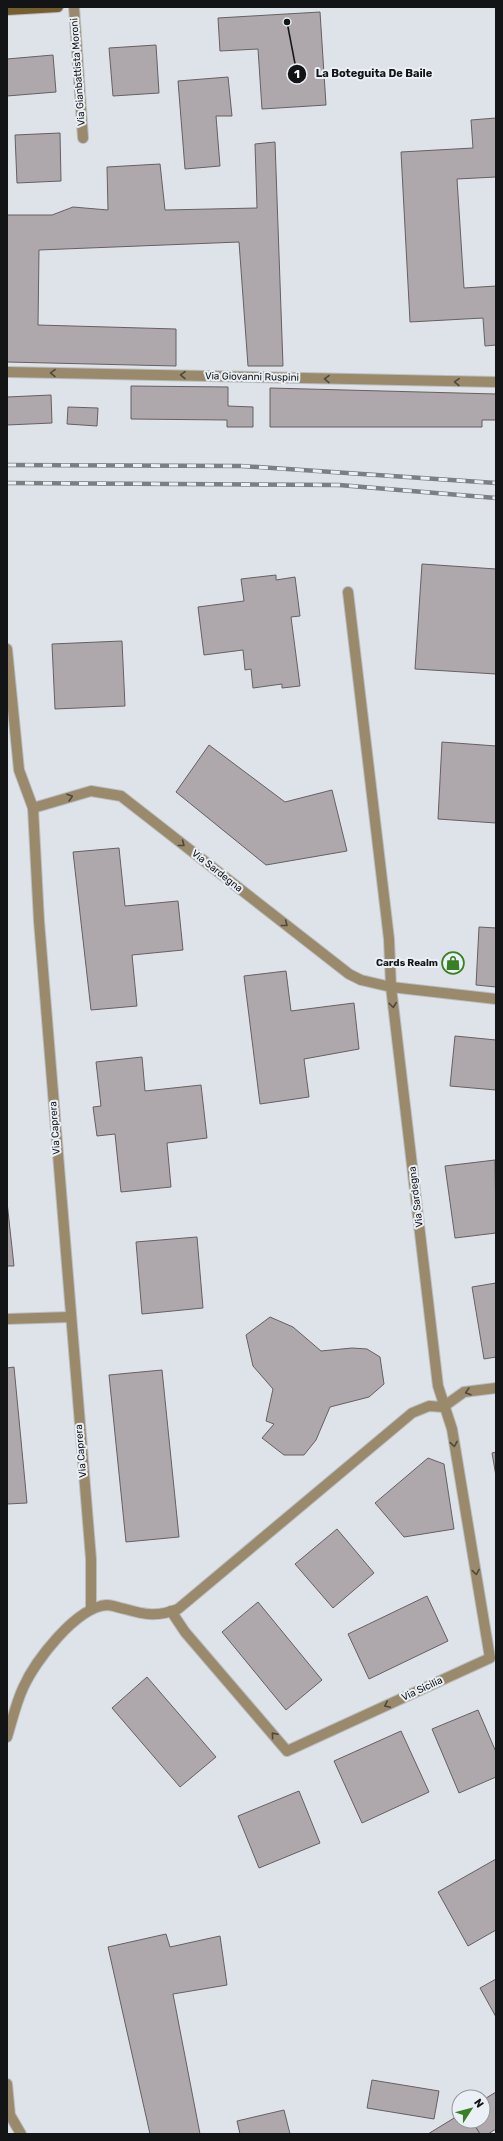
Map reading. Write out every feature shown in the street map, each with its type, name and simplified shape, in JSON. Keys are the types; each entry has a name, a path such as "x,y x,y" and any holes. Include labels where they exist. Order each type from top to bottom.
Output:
{"main road":[{"path":"7,10 58,7"}],"street":[{"name":"Via Gianbattista Moroni","path":"74,7 83,138"},
{"name":"Via Giovanni Ruspini","path":"7,372 496,382"},
{"name":"Via Sardegna","path":"348,592 389,939 391,987 438,1386 443,1407"},
{"name":"Via Caprera","path":"7,649 19,770 33,808 39,922 90,1559 91,1609"},
{"name":"Via Sardegna","path":"33,808 91,791 121,796 349,974 361,980 391,987 496,999"},
{"path":"7,1319 70,1317"},
{"path":"7,1737 23,1687 43,1654 65,1630 91,1609 108,1605 144,1614 158,1615 178,1609 412,1413 430,1406 443,1407 464,1392 496,1388"},
{"name":"Via Sicilia","path":"171,1611 185,1632 287,1751 490,1658 452,1429 443,1407"},
{"path":"7,2084 9,2116 21,2134"}],"building":[{"path":"320,12 326,105 262,109 258,49 220,51 218,18"},
{"path":"156,45 159,93 113,96 109,48"},
{"path":"53,55 56,92 7,96 7,59"},
{"path":"228,77 232,116 216,116 220,166 185,169 178,81"},
{"path":"496,118 496,177 457,179 464,288 496,286 496,345 485,346 483,318 410,322 401,152 473,148 471,120"},
{"path":"60,133 61,181 17,183 15,135"},
{"path":"275,142 283,366 248,366 239,242 39,250 38,325 176,329 176,366 7,362 7,215 52,215 73,207 108,210 107,167 160,164 165,210 257,208 255,144"},
{"path":"131,386 228,387 228,406 253,407 253,427 227,427 227,420 131,419"},
{"path":"270,388 496,394 496,420 482,420 482,427 270,427"},
{"path":"51,395 52,423 7,425 7,397"},
{"path":"68,407 98,408 97,426 67,424"},
{"path":"422,564 496,569 496,674 415,669"},
{"path":"276,575 276,580 295,577 300,616 291,617 300,686 282,688 282,684 253,688 251,669 245,670 243,650 204,655 198,607 244,601 241,579"},
{"path":"122,641 125,706 55,709 52,644"},
{"path":"442,742 496,746 496,823 438,819"},
{"path":"209,745 285,802 332,790 347,851 266,865 176,792"},
{"path":"119,848 125,906 178,901 183,950 132,955 137,1006 91,1010 73,852"},
{"path":"479,927 496,928 496,987 476,985"},
{"path":"286,971 291,1011 354,1003 359,1049 304,1059 309,1097 260,1104 244,976"},
{"path":"455,1036 496,1040 496,1090 450,1086"},
{"path":"142,1057 145,1091 201,1085 207,1138 167,1143 171,1187 121,1192 115,1134 97,1136 93,1107 101,1106 96,1062"},
{"path":"495,1160 496,1233 455,1238 445,1166"},
{"path":"7,1202 14,1266 7,1266"},
{"path":"197,1237 203,1308 142,1314 136,1242"},
{"path":"496,1283 496,1357 484,1359 472,1287"},
{"path":"270,1317 293,1327 321,1351 352,1348 367,1349 380,1357 384,1384 369,1397 330,1407 316,1440 304,1455 284,1455 262,1438 274,1424 266,1421 273,1389 253,1366 246,1335"},
{"path":"14,1367 27,1503 7,1504 7,1368"},
{"path":"162,1370 179,1537 126,1542 109,1375"},
{"path":"496,1452 496,1476 492,1453"},
{"path":"428,1458 444,1464 454,1529 404,1537 375,1503"},
{"path":"337,1529 374,1573 333,1608 295,1564"},
{"path":"427,1596 448,1641 369,1679 348,1634"},
{"path":"258,1602 322,1680 286,1710 222,1632"},
{"path":"147,1677 216,1757 180,1787 112,1708"},
{"path":"478,1710 496,1752 496,1777 459,1793 432,1729"},
{"path":"401,1731 429,1792 362,1823 334,1761"},
{"path":"299,1791 320,1843 259,1868 238,1816"},
{"path":"496,1859 496,1930 468,1946 438,1892"},
{"path":"166,1934 170,1947 220,1936 227,1985 173,1994 200,2134 150,2134 108,1947"},
{"path":"496,1979 496,2017 480,1988"},
{"path":"372,2080 439,2091 434,2119 367,2108"},
{"path":"496,2092 496,2129 488,2134 480,2134 477,2129 491,2129 491,2095"},
{"path":"284,2110 290,2134 240,2134 237,2121"},
{"path":"451,2120 451,2129 477,2129 480,2134 428,2134"}],"railway":[{"path":"7,465 241,466 496,483"},
{"path":"7,483 339,485 496,498"}],"place":[{"name":"La Boteguita De Baile","path":"287,22"},
{"name":"Cards Realm","path":"453,963"}]}
